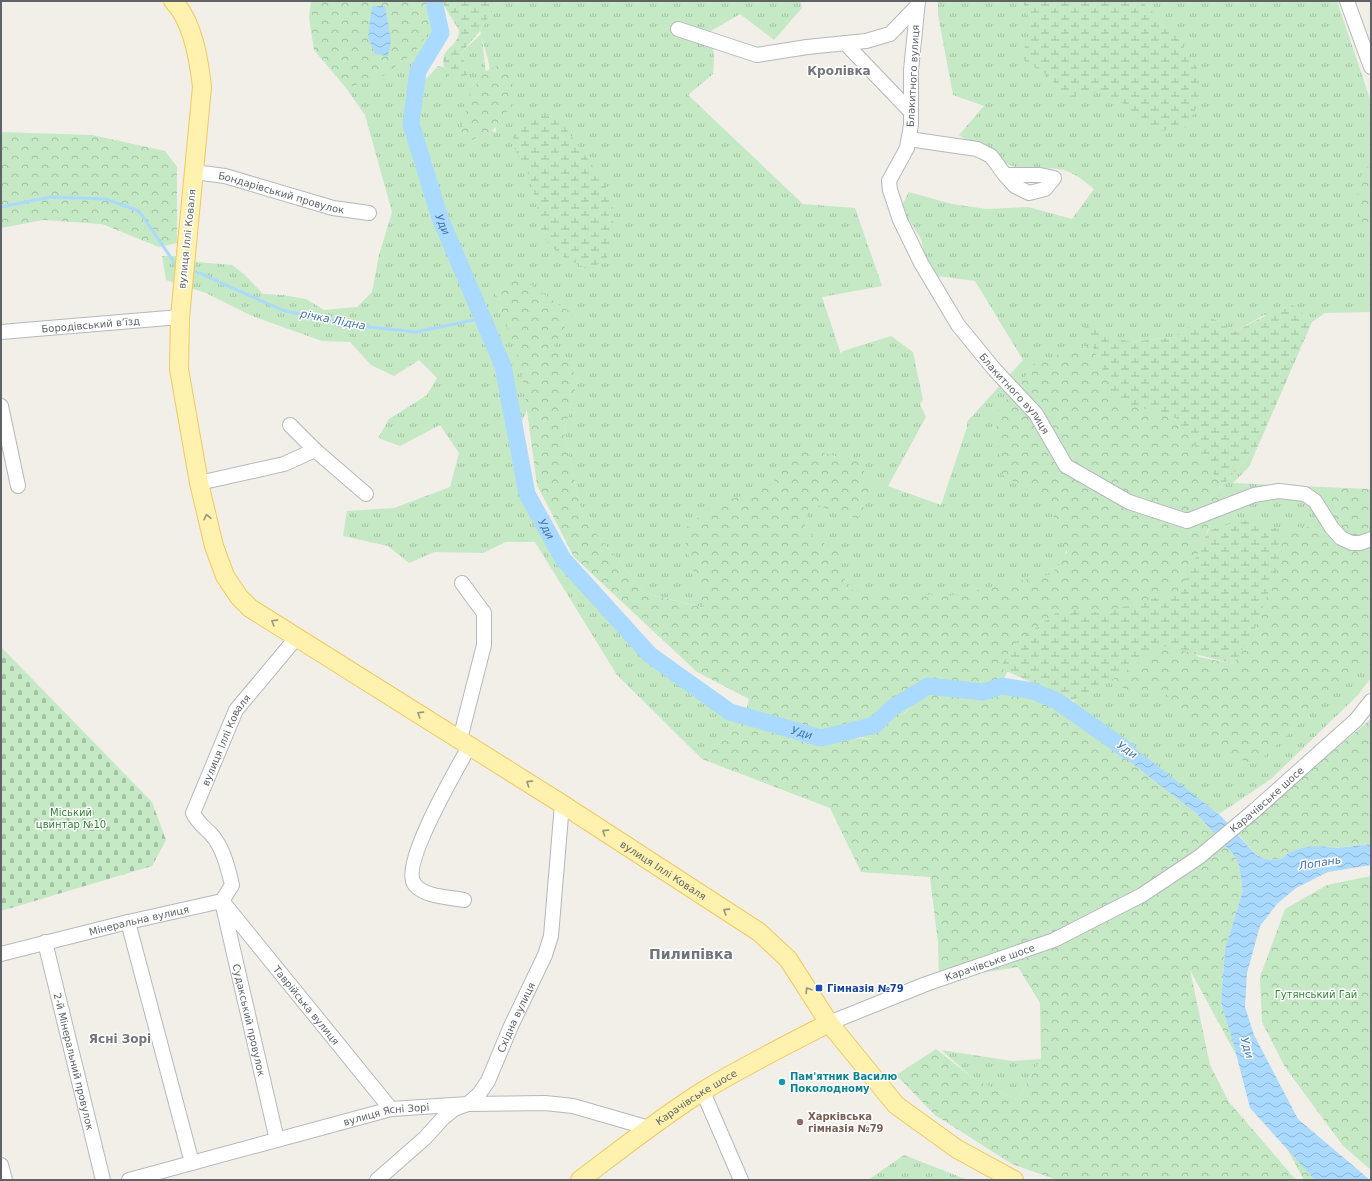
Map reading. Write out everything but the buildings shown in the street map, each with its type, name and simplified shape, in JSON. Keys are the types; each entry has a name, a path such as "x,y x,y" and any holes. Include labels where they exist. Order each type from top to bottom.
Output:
{"main road":[{"name":"вулиця Іллі Коваля","path":"173,1 180,8 198,55 202,87 180,317 179,369 199,483 214,546 228,582 239,597 250,608 465,742 759,932 788,959 829,1023 896,1105 957,1149 1014,1180"},
{"name":"Карачівське шосе","path":"580,1180 649,1128 703,1092 750,1063 829,1023"}],"street":[{"path":"1346,1 1371,67"},
{"path":"678,29 757,55 807,46 866,41 890,34 917,4"},
{"name":"Блакитного вулиця","path":"917,4 911,70 911,112 907,148 889,181 890,190 900,220 922,263 958,325 994,369 1036,414 1066,466 1129,502 1187,521 1254,496 1279,491 1305,494 1316,501 1332,528 1341,538 1356,543 1371,539"},
{"path":"845,43 911,112"},
{"path":"908,139 977,149 991,156 1006,175"},
{"name":"Бондарівський провулок","path":"194,172 225,176 333,208 369,213"},
{"name":"Бородівський в’їзд","path":"1,332 180,317"},
{"path":"1,406 18,486"},
{"path":"290,426 315,450 366,494"},
{"path":"199,483 284,464 315,450"},
{"path":"462,583 484,613 484,646 465,742 417,850 411,872 414,884 423,892 464,900"},
{"name":"вулиця Іллі Коваля","path":"222,901 232,885 227,864 212,835 196,820 192,813 236,710 297,637"},
{"name":"Карачівське шосе","path":"829,1023 926,984 1054,940 1142,895 1199,857 1254,811 1356,720 1371,701"},
{"name":"Східна вулиця","path":"377,1180 425,1138 443,1118 454,1109 468,1104 479,1094 488,1081 511,1026 545,955 551,929 562,804"},
{"name":"Мінеральна вулиця","path":"1,954 128,922 222,901"},
{"name":"Таврійська вулиця","path":"222,901 391,1109"},
{"name":"Судакський провулок","path":"222,901 277,1140"},
{"path":"128,922 192,1162"},
{"name":"2-й Мінеральний провулок","path":"45,942 104,1180"},
{"path":"703,1092 741,1180"},
{"name":"вулиця Ясні Зорі","path":"129,1180 156,1176 192,1162 391,1109 468,1104 545,1103 573,1106 649,1128"},
{"path":"1,1165 5,1180"}],"green space":[{"path":"311,1 426,1 430,31 414,52 383,76 346,88 314,50 309,18"},
{"path":"423,1 426,1 434,36 418,71 410,133 447,243 499,369 519,493 568,576 635,646 743,722 702,759 617,675 535,542 506,542 483,553 434,552 409,563 388,546 343,536 347,511 394,508 450,487 459,453 440,425 400,446 378,438 389,419 427,395 437,378 419,360 394,376 371,365 350,342 322,341 252,316 206,293 166,280 162,256 177,256 197,262 232,265 245,275 263,294 283,295 306,299 324,310 357,307 372,292 379,255 392,212 365,115 346,88"},
{"path":"441,1 499,1 480,31 462,52 468,75 449,78 445,68 443,60 448,50 458,37 459,30"},
{"path":"499,1 800,1 802,8 774,40 740,14 711,31 714,58 713,74 688,95 803,204 855,208 882,286 822,297 841,354 843,351 891,336 913,352 923,400 920,404 926,417 888,486 941,505 967,427 967,422 1023,360 975,281 929,275 921,239 901,207 909,192 952,204 986,209 1028,207 1072,219 1094,189 1078,176 1068,171 1053,169 1026,170 1004,163 959,135 984,106 953,95 938,15 938,1 1337,1 1371,102 1371,312 1325,313 1312,322 1264,315 1234,332 1130,342 1125,349 1068,541 1061,572 968,601 839,594 682,531 705,608 645,593 583,518 564,433 578,378 554,351 518,430 505,362 447,221 418,130 418,116 424,81 438,66 467,71 462,52 481,34 480,31","holes":["482,38 489,64 496,132 492,131"]},
{"path":"1023,1 1141,1 1176,35 1199,71 1202,96 1187,127 1154,132 1126,105 1100,92 1061,97 1052,79 1018,56 1034,35"},
{"path":"499,65 509,76 512,104 492,131 463,144 461,132 471,93 484,72"},
{"path":"556,115 590,162 611,195 614,218 607,258 589,270 560,255 539,233 539,215 530,177 513,146 513,128 534,116"},
{"path":"1,132 92,135 165,151 177,167 177,243 159,247 102,224 43,220 1,228"},
{"path":"1371,163 1371,236 1366,232 1360,218 1358,193 1360,179"},
{"path":"513,273 573,314 554,345 578,378 564,433 583,518 645,593 704,608 682,531 711,507 772,484 797,447 857,461 874,486 858,519 810,503 804,530 839,553 847,590 949,596 1052,574 1067,552 1048,502 1001,474 995,414 1036,363 1086,345 1125,379 1231,436 1219,501 1185,589 1025,642 994,695 1008,694 1037,699 1076,716 1197,814 1238,860 1243,890 1225,949 1221,1005 1321,1180 1304,1180 1190,970 1210,1065 1229,1102 1296,1180 1057,1180 1012,1164 935,1115 896,1075 936,1049 974,1079 1017,1100 1041,1059 1040,1003 1018,967 939,980 938,943 930,877 861,872 830,808 702,759 743,722 749,699 697,672 574,557 537,485 521,366 495,292","holes":["927,683 992,695 992,696 980,698 945,693 918,697 901,718","745,722 874,739 781,735"]},
{"path":"1290,303 1312,322 1258,446 1222,486 1176,418 1115,400 1084,326 1130,342 1174,337 1207,315 1234,332"},
{"path":"1258,446 1249,467 1233,483 1345,488 1338,530 1280,535 1208,531 1222,486"},
{"path":"1345,488 1371,489 1371,653 1350,677 1256,764 1226,756 1167,695 1128,692 1102,673 1157,629 1199,657 1234,664 1276,559 1280,535 1302,526 1330,530 1323,497"},
{"path":"1242,520 1280,529 1282,555 1257,624 1234,664 1163,646 1115,678 1072,701 1000,668 1016,642 1063,608 1103,613 1181,590 1208,531"},
{"path":"1371,624 1371,678 1357,696 1271,779 1219,814 1069,705 1109,674 1165,684 1217,717"},
{"name":"Міський цвинтар №10","path":"1,647 152,802 166,840 152,866 1,911"},
{"path":"1371,719 1371,844 1333,848 1318,846 1290,852 1281,859 1268,860 1256,855 1238,834 1264,809"},
{"name":"Гутянський Гай","path":"1371,876 1371,1170 1343,1146 1285,1067 1262,1022 1260,977 1285,909 1327,885"},
{"path":"941,1050 1012,1061 1041,1059 1017,1100 974,1079"},
{"path":"904,1155 968,1180 868,1180"}],"water":[{"path":"372,6 385,6 391,41 388,56 375,54 368,37"},
{"name":"Лопань","path":"1108,730 1150,760 1221,816 1256,855 1268,860 1281,859 1290,852 1306,847 1318,846 1336,848 1371,844 1371,865 1328,872 1296,888 1277,904 1260,926 1247,973 1245,1007 1254,1035 1298,1119 1370,1180 1315,1180 1250,1108 1232,1038 1221,1003 1225,949 1243,890 1238,860 1197,814 1109,745"}],"waterway":[{"name":"Уди","path":"434,1 441,33 418,71 411,124 440,218 503,366 527,494 563,559 650,655 730,712 821,738 875,725 892,708 928,686 983,692 1002,686 1033,691 1057,701 1128,751"},
{"name":"річка Лідна","path":"1,207 51,197 106,199 139,211 176,265"},
{"name":"річка Лідна","path":"190,269 282,310 351,325 416,332 483,318"}],"place":[{"name":"Гімназія №79","path":"819,988"},
{"name":"Пам'ятник Василю Поколодному","path":"782,1082"},
{"name":"Харківська гімназія №79","path":"800,1122"}],"district":[{"name":"Кролівка","path":"839,71"},
{"name":"Пилипівка","path":"691,954"},
{"name":"Ясні Зорі","path":"120,1039"}]}
